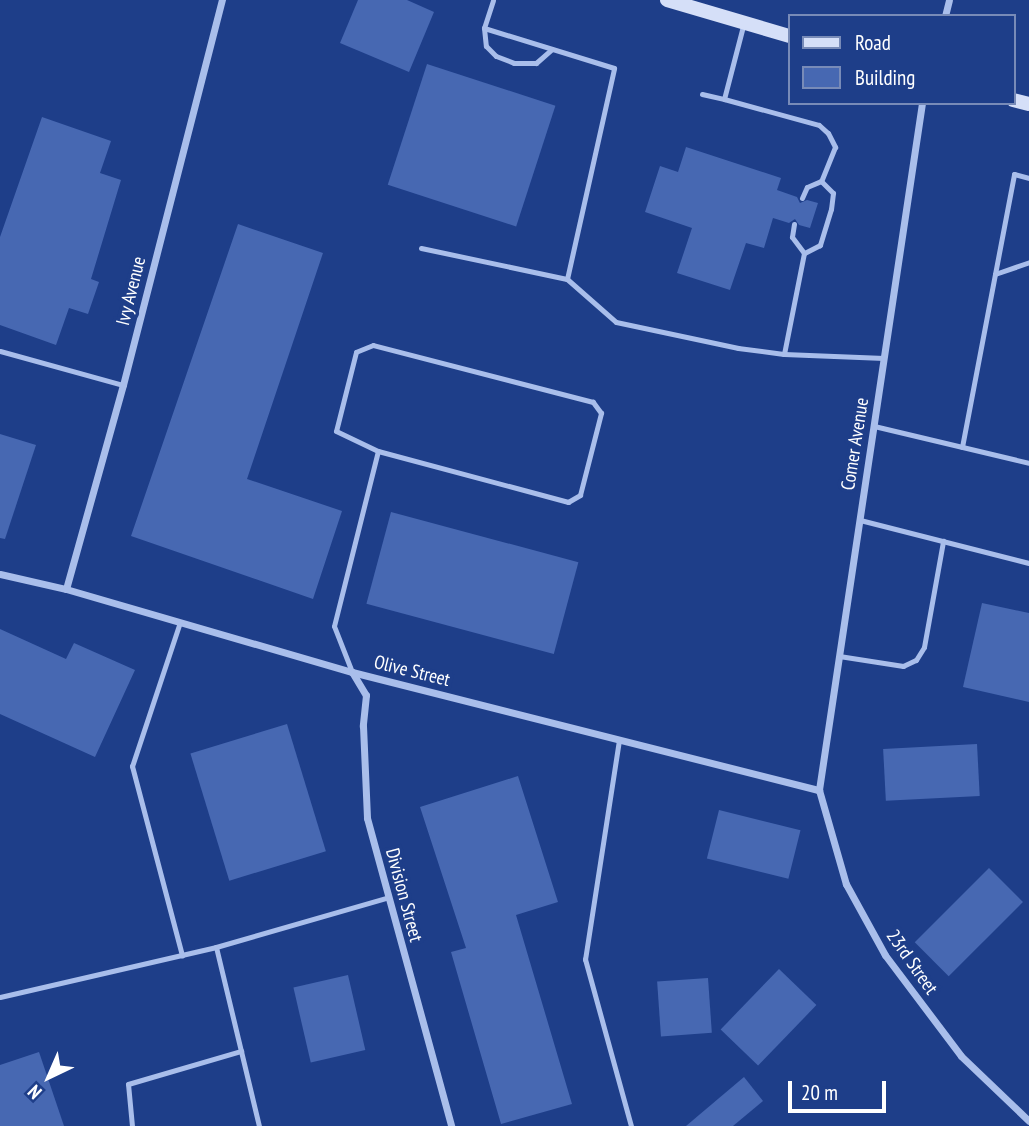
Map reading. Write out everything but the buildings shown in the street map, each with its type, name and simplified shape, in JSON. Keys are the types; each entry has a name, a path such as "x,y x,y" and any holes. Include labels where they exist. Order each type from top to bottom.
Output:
{"main road":[{"path":"667,0 788,36"}],"street":[{"name":"Ivy Avenue","path":"66,589 123,385 222,0"},
{"name":"Comer Avenue","path":"819,790 922,105"},
{"name":"Olive Street","path":"0,574 66,589 352,672 819,790"},
{"name":"Division Street","path":"352,672 366,695 363,726 367,818 451,1126"},
{"name":"23rd Street","path":"819,790 846,884 885,955 961,1056 1029,1121"}],"lane":[{"path":"493,0 484,28 486,46 496,56 514,64 536,63 552,49"},
{"path":"724,99 744,23"},
{"path":"484,28 614,68 567,279"},
{"path":"702,94 819,125 828,133 835,147 821,181 807,187 802,198"},
{"path":"962,447 1014,174 1029,178"},
{"path":"803,253 820,245 831,209 833,193 821,181"},
{"path":"785,355 803,253 792,237 794,224"},
{"path":"421,248 567,279 616,322 738,348 785,355 884,358"},
{"path":"995,274 1029,262"},
{"path":"373,345 593,402 601,413 580,495 568,502 378,452 335,432 356,352 373,345"},
{"path":"0,351 123,385"},
{"path":"874,426 1029,463"},
{"path":"352,672 334,626 378,452"},
{"path":"860,520 1029,563"},
{"path":"839,656 903,666 916,660 923,647 943,541"},
{"path":"180,622 132,766 182,955"},
{"path":"619,740 585,959 631,1126"},
{"path":"0,997 216,947 389,897"},
{"path":"216,947 259,1126"},
{"path":"132,1126 128,1084 241,1051"}]}
